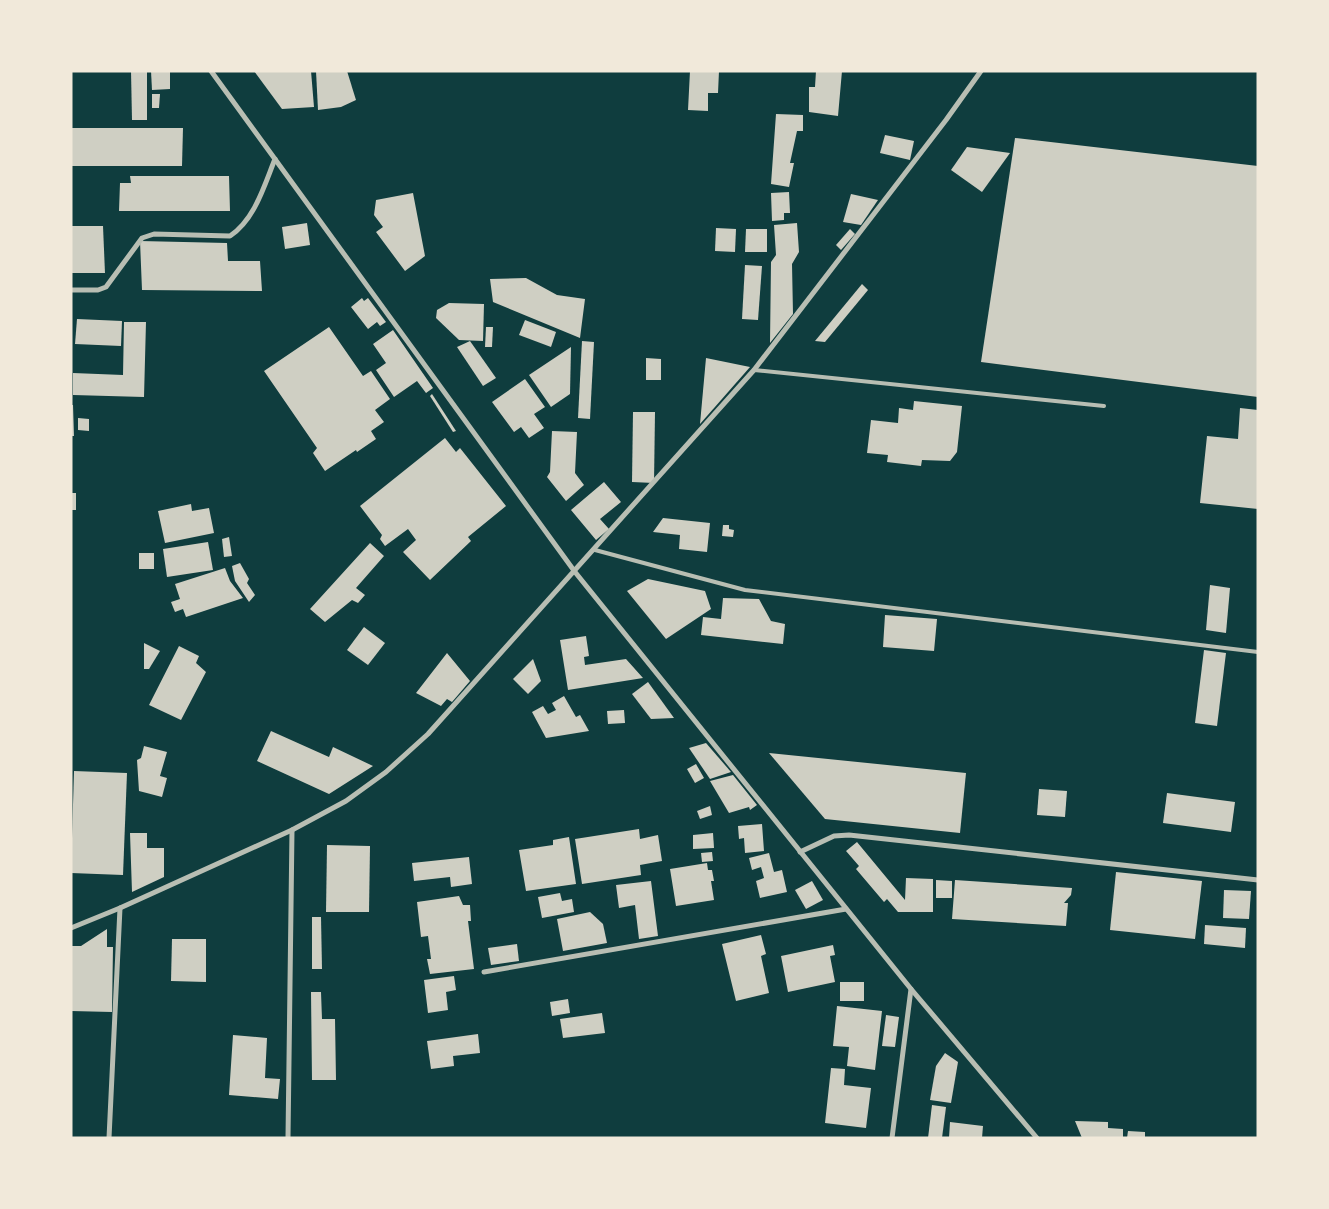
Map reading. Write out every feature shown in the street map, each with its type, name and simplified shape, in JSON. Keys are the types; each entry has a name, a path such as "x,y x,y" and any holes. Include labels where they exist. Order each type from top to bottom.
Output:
{"street":[{"path":"210,71 575,572 911,989 1037,1138"},
{"path":"71,928 120,908 292,830 346,800 386,772 428,734 595,550 754,370 946,120 981,71"},
{"path":"71,290 98,290 106,287 142,238 154,234 230,236 239,230 255,206 274,159"},
{"path":"288,1138 292,830"},
{"path":"800,852 834,836 849,835 1258,880"},
{"path":"109,1138 120,908"},
{"path":"484,972 846,909"},
{"path":"892,1138 911,989"}],"lane":[{"path":"754,370 1104,406"},
{"path":"595,550 745,590 1258,652"}],"building":[{"path":"131,71 147,71 147,120 132,120"},
{"path":"151,71 170,71 170,89 152,90"},
{"path":"254,71 311,71 314,107 282,109"},
{"path":"316,71 347,71 356,100 341,107 318,110"},
{"path":"690,71 719,71 718,93 708,93 708,111 688,110"},
{"path":"816,71 842,71 838,116 809,112 809,87 815,87"},
{"path":"152,94 160,94 159,108 152,108"},
{"path":"776,114 803,115 803,131 797,131 790,163 794,163 789,187 771,184"},
{"path":"71,128 183,128 182,166 71,166"},
{"path":"885,135 914,141 910,160 880,153"},
{"path":"1015,138 1258,166 1258,397 981,362"},
{"path":"967,147 1010,153 982,192 951,170"},
{"path":"130,176 229,176 230,211 119,211 120,183 131,183"},
{"path":"789,192 790,213 784,213 784,220 772,221 771,193"},
{"path":"413,193 425,256 405,271 376,232 383,227 374,215 376,200"},
{"path":"851,194 878,200 861,225 843,222"},
{"path":"307,223 310,245 285,249 282,227"},
{"path":"797,223 799,252 792,264 793,314 770,343 771,262 776,255 774,225"},
{"path":"71,226 103,226 105,273 71,273"},
{"path":"716,228 736,229 735,252 715,251"},
{"path":"746,229 767,229 767,252 745,252"},
{"path":"850,229 855,234 841,250 836,245"},
{"path":"140,241 227,243 228,261 260,261 262,291 142,290"},
{"path":"745,265 762,266 758,320 742,319"},
{"path":"526,278 557,295 585,299 580,338 493,302 490,279"},
{"path":"862,284 868,290 825,342 815,341"},
{"path":"362,298 364,301 368,298 386,322 380,326 377,322 368,329 351,307"},
{"path":"449,303 484,304 483,341 459,340 436,318 437,310"},
{"path":"77,319 122,321 121,346 75,344"},
{"path":"525,320 556,332 551,347 519,335"},
{"path":"124,322 146,322 144,397 73,395 73,373 123,375"},
{"path":"329,327 363,376 371,371 390,399 375,410 384,422 371,431 376,439 325,471 313,453 317,448 264,371"},
{"path":"486,327 493,327 492,347 485,347"},
{"path":"393,330 433,388 426,393 417,381 394,397 376,370 386,363 373,344"},
{"path":"470,341 496,378 483,386 457,347"},
{"path":"582,341 594,342 590,419 578,418"},
{"path":"571,347 570,394 551,407 529,375"},
{"path":"646,358 661,359 661,380 646,380"},
{"path":"706,358 750,367 700,424"},
{"path":"525,379 545,407 534,414 544,428 529,438 521,427 514,432 492,402"},
{"path":"432,394 456,431 453,432 430,396"},
{"path":"914,401 962,406 957,452 950,461 922,460 921,466 887,462 888,455 867,453 871,420 898,423 899,408 913,410"},
{"path":"71,405 73,405 74,436 71,436"},
{"path":"1240,408 1258,410 1258,509 1200,503 1207,436 1238,439"},
{"path":"633,412 655,412 654,483 632,482"},
{"path":"78,418 89,419 89,431 78,430"},
{"path":"552,431 577,432 575,473 584,485 566,501 547,477 550,472"},
{"path":"445,438 456,452 460,448 506,506 468,537 471,541 430,580 403,552 416,540 408,529 385,546 380,539 382,535 360,506"},
{"path":"604,482 621,502 600,519 609,529 596,540 571,510"},
{"path":"71,493 76,493 76,510 71,510"},
{"path":"191,504 192,511 209,508 214,533 165,543 158,511"},
{"path":"663,518 710,523 707,552 679,549 680,535 653,532"},
{"path":"723,525 729,525 729,529 734,530 733,537 722,536"},
{"path":"229,537 232,556 224,557 222,539"},
{"path":"208,542 213,570 167,577 163,549"},
{"path":"370,543 384,556 356,588 365,595 358,603 352,600 325,622 310,609"},
{"path":"139,553 154,553 154,569 139,569"},
{"path":"240,563 249,579 247,583 255,595 249,602 235,581 232,566"},
{"path":"225,568 230,581 243,598 186,617 183,609 175,612 171,602 180,599 175,584"},
{"path":"648,579 705,591 711,609 666,639 627,591"},
{"path":"1210,585 1230,588 1226,633 1206,630"},
{"path":"723,598 759,599 771,621 785,624 783,644 701,635 703,617 721,619"},
{"path":"885,615 937,619 934,651 883,647"},
{"path":"364,627 385,643 368,665 347,650"},
{"path":"586,636 589,656 584,657 585,665 626,659 643,678 568,690 560,640"},
{"path":"144,643 160,651 149,669 144,669"},
{"path":"179,646 199,656 196,663 206,672 181,720 149,705"},
{"path":"1204,650 1226,653 1217,726 1195,723"},
{"path":"447,653 470,681 452,702 447,699 441,706 416,693"},
{"path":"533,659 541,681 528,694 513,679"},
{"path":"648,682 674,718 651,719 632,694"},
{"path":"564,696 576,717 580,715 589,731 546,738 532,712 543,706 548,714 556,710 552,703"},
{"path":"624,710 625,723 608,724 607,711"},
{"path":"271,731 329,757 333,747 373,766 329,794 257,761"},
{"path":"706,743 731,772 710,779 689,748"},
{"path":"144,746 167,752 160,776 167,778 162,797 139,791 137,760 141,758"},
{"path":"769,753 966,773 960,833 825,819"},
{"path":"696,764 704,778 695,783 687,769"},
{"path":"74,771 127,773 123,875 71,873"},
{"path":"733,775 757,805 750,810 749,807 729,813 710,781"},
{"path":"1039,789 1067,791 1065,817 1037,815"},
{"path":"1167,793 1235,802 1231,832 1163,823"},
{"path":"710,806 712,815 700,819 697,811"},
{"path":"762,824 764,851 745,853 744,838 739,839 738,826"},
{"path":"639,829 640,839 658,835 662,861 640,865 641,875 582,884 575,839"},
{"path":"130,833 147,833 147,848 164,848 164,877 132,892"},
{"path":"713,833 714,848 693,849 693,835"},
{"path":"569,837 576,884 526,891 519,850 553,845 553,840"},
{"path":"857,842 905,900 906,878 933,879 933,912 898,912 887,899 884,902 856,869 859,866 846,851"},
{"path":"327,845 370,846 369,912 326,912"},
{"path":"712,852 713,861 702,862 701,853"},
{"path":"769,853 774,872 782,870 787,892 760,898 756,881 764,878 761,867 752,870 749,858"},
{"path":"469,857 472,884 451,887 450,877 414,881 412,863"},
{"path":"707,863 708,870 712,870 714,881 711,881 714,900 676,906 670,869"},
{"path":"1116,872 1202,881 1195,939 1110,930"},
{"path":"936,880 952,881 952,898 936,898"},
{"path":"955,880 1072,888 1071,895 1064,903 1068,903 1066,926 952,919"},
{"path":"651,881 658,936 639,939 635,905 619,908 616,885"},
{"path":"812,881 823,900 806,909 795,890"},
{"path":"1224,890 1251,891 1249,919 1223,918"},
{"path":"560,893 562,901 572,899 574,912 542,918 538,897"},
{"path":"459,896 463,905 470,905 471,921 468,921 474,969 430,974 427,959 431,959 428,936 421,937 417,902"},
{"path":"590,912 603,924 607,943 563,951 557,919"},
{"path":"312,917 321,917 322,969 312,969"},
{"path":"1205,925 1246,928 1245,948 1204,944"},
{"path":"107,929 107,947 113,947 112,1012 71,1011 71,946 81,946"},
{"path":"761,935 766,954 761,956 769,993 736,1001 722,944"},
{"path":"172,939 206,939 206,982 171,981"},
{"path":"517,944 519,961 491,965 488,948"},
{"path":"833,945 835,955 830,956 835,982 788,992 781,956"},
{"path":"454,976 456,990 446,992 448,1010 428,1013 424,980"},
{"path":"840,982 864,982 864,1001 840,1001"},
{"path":"311,992 321,992 322,1019 335,1019 336,1080 312,1080"},
{"path":"568,999 570,1013 552,1016 550,1002"},
{"path":"837,1006 882,1011 875,1070 847,1066 849,1047 833,1046"},
{"path":"602,1013 605,1033 563,1038 560,1019"},
{"path":"886,1015 899,1017 895,1047 882,1046"},
{"path":"478,1034 480,1053 453,1056 454,1066 431,1069 427,1041"},
{"path":"233,1035 267,1038 265,1078 280,1079 278,1099 229,1095"},
{"path":"945,1053 958,1062 951,1103 930,1100 936,1066"},
{"path":"831,1068 845,1069 844,1085 871,1088 866,1128 825,1123"},
{"path":"932,1105 946,1107 942,1138 928,1138"},
{"path":"1075,1121 1108,1122 1108,1128 1123,1129 1123,1138 1082,1138"},
{"path":"950,1122 983,1126 982,1138 949,1138"},
{"path":"1128,1131 1145,1132 1145,1138 1127,1138"}]}
